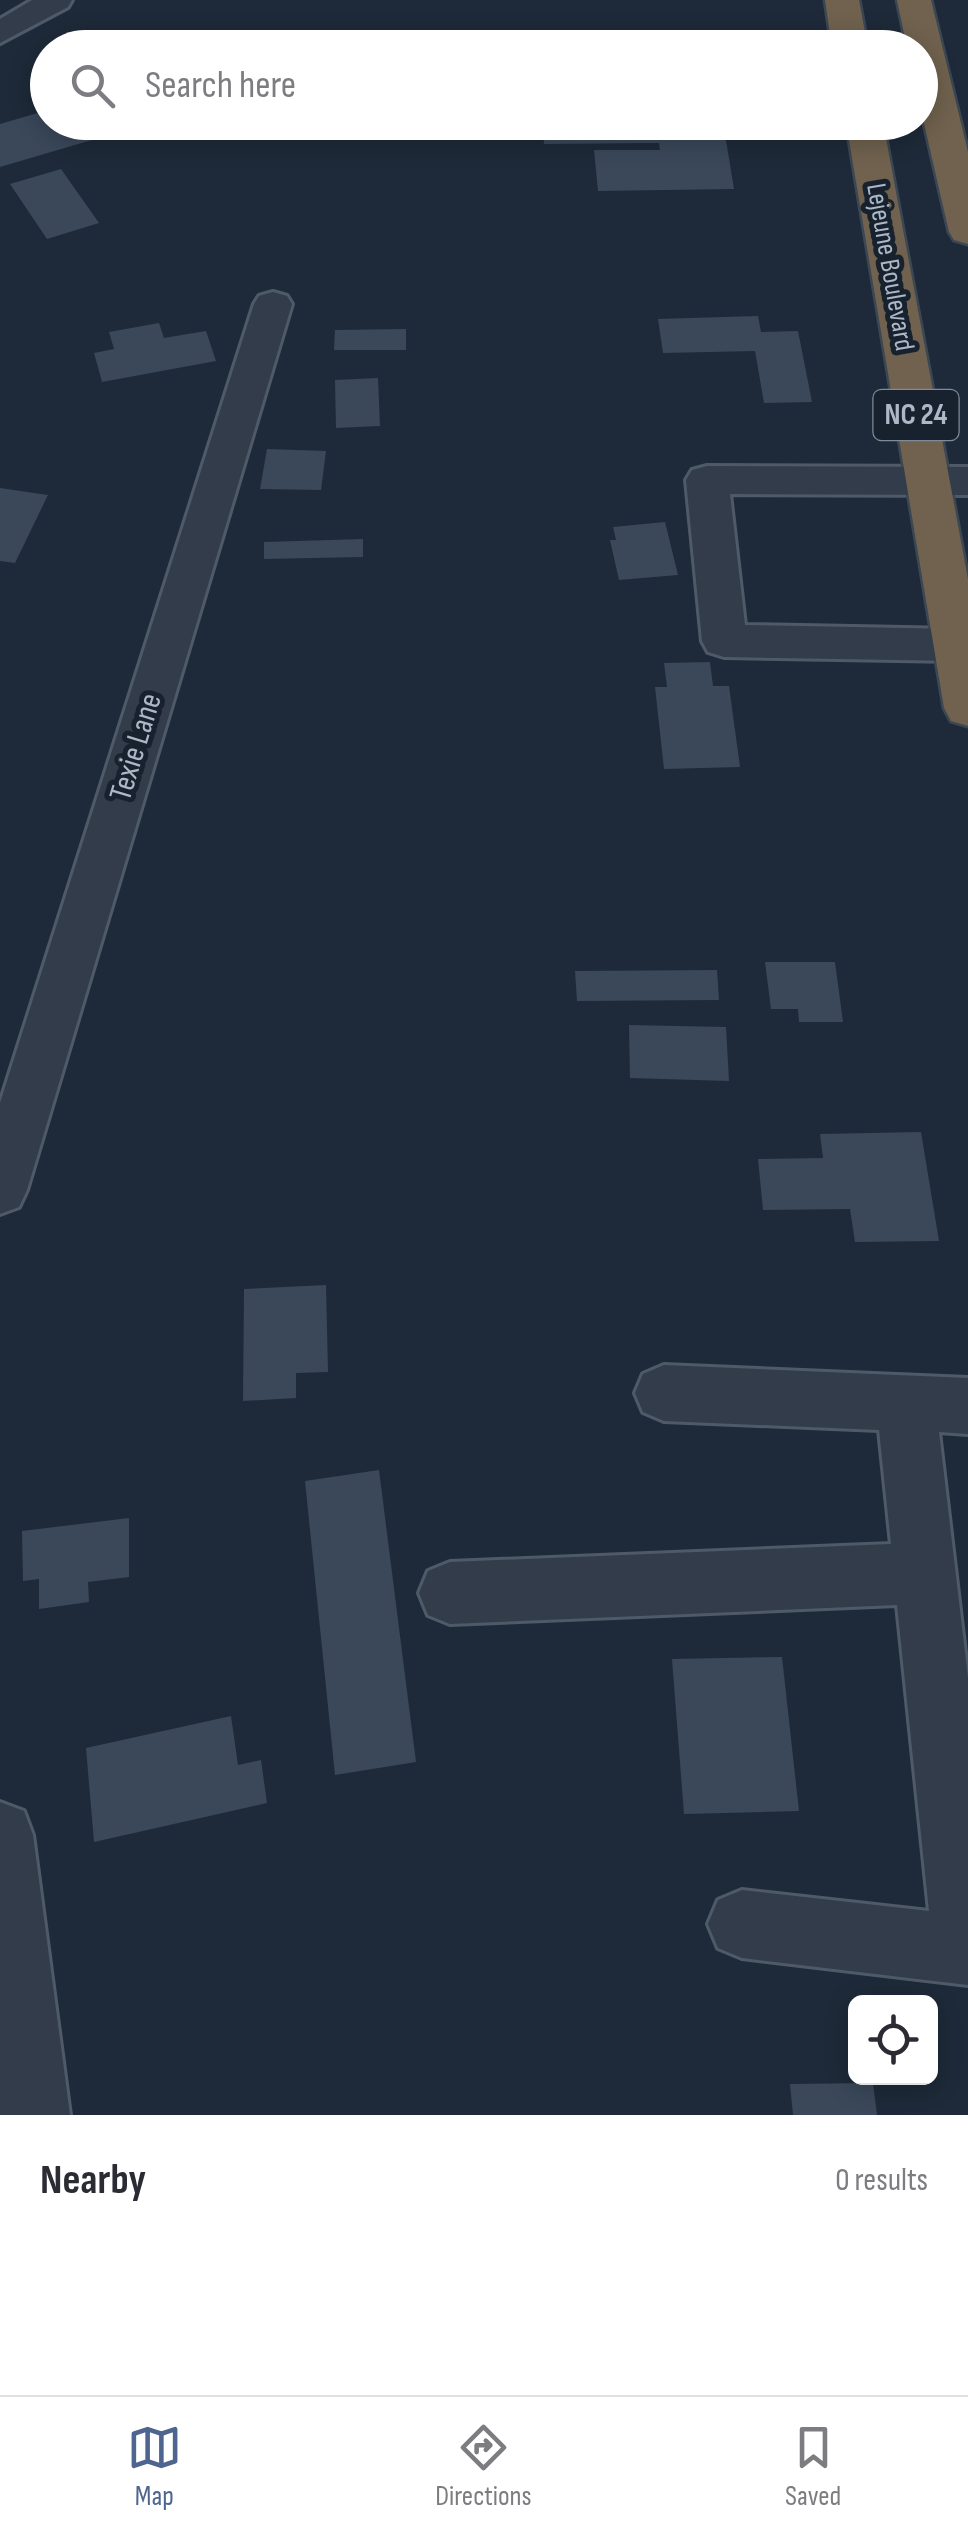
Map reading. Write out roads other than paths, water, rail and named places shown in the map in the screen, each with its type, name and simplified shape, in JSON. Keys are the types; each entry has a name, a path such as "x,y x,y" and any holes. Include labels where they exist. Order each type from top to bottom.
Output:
{"highway":[{"path":"842,0 847,30"},
{"path":"914,0 921,30"},
{"path":"938,103 968,232"},
{"name":"Lejeune Boulevard","path":"868,140 948,481 956,645 968,708"}],"street":[{"path":"0,32 56,0"},
{"name":"Texie Lane","path":"0,1190 273,304"},
{"path":"948,481 707,480 724,641 956,645"},
{"path":"664,1393 968,1406"},
{"path":"742,1924 968,1950 955,1735 925,1573 906,1404"},
{"path":"450,1594 925,1573"},
{"path":"0,1835 34,2115"}]}
